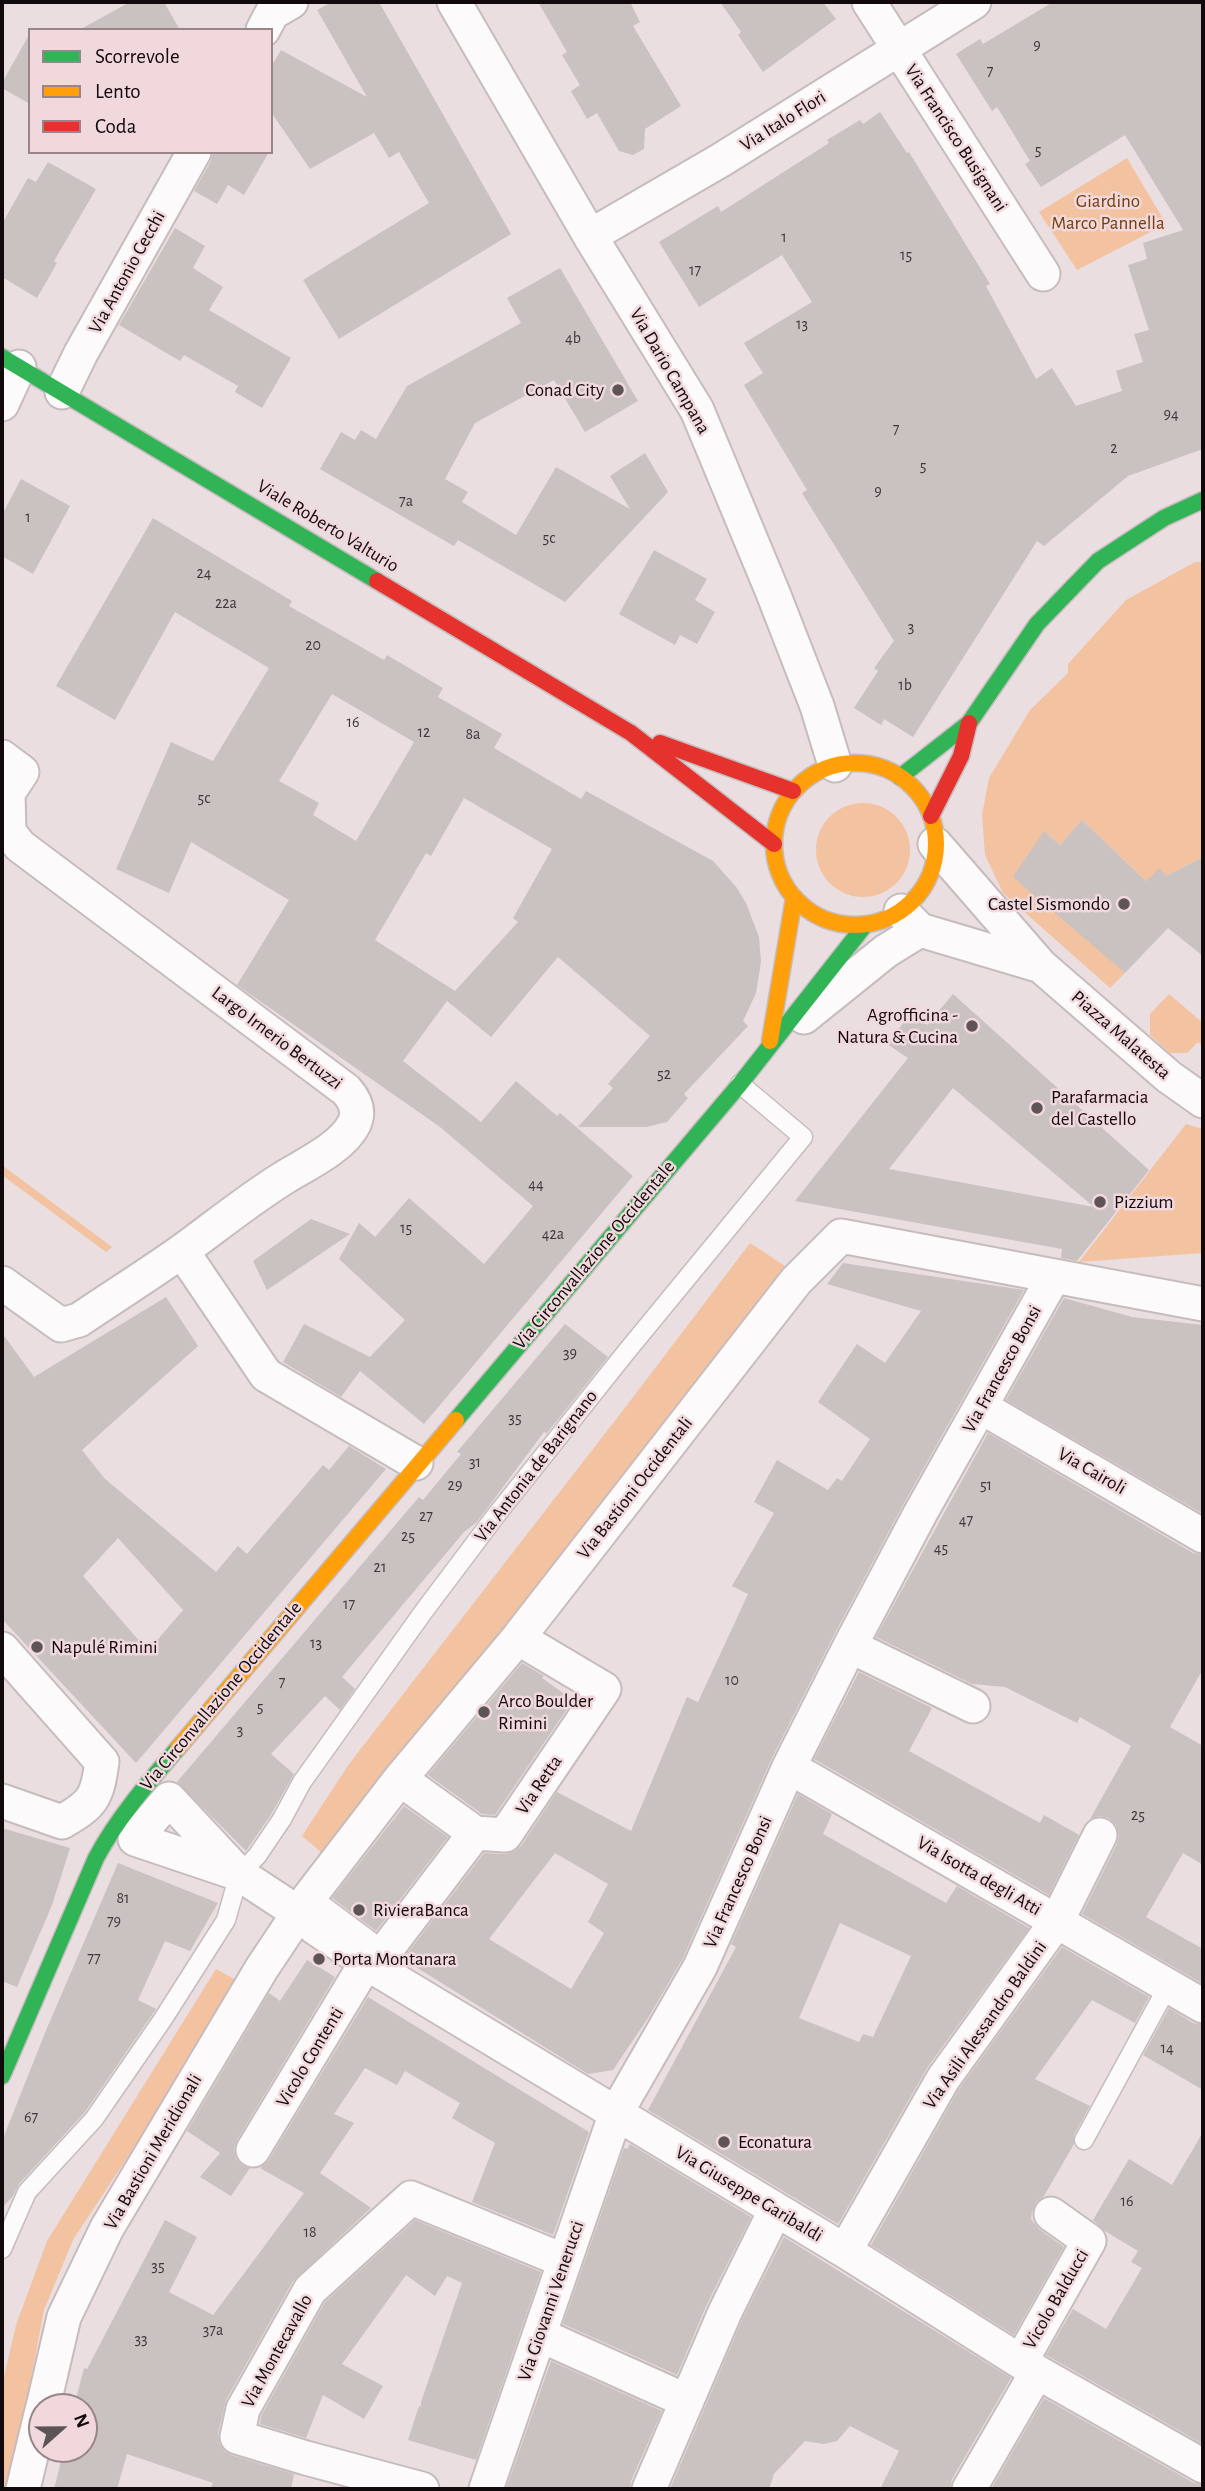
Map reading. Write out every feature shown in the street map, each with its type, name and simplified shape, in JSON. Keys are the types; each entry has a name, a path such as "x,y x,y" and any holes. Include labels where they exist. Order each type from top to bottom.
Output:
{"street":[{"name":"Via Dario Campana","path":"454,2 590,236 697,411 774,593 817,706 835,765"},
{"name":"Via Francisco Busignani","path":"869,2 1043,274"},
{"name":"Via Italo Flori","path":"590,236 721,160 974,2"},
{"name":"Via Antonio Cecchi","path":"62,392 193,154"},
{"name":"Viale Roberto Valturio","path":"10,362 631,733 774,844"},
{"path":"2,404 10,362"},
{"path":"900,777 969,723 1037,624 1098,561 1164,518 1203,500"},
{"path":"933,830 915,790 900,777 864,764 835,765 808,778 793,791 783,807 776,825 776,864 783,882 794,898 809,911 826,920 845,925 865,925 884,920 911,920 916,897 926,882 933,863 933,830 961,756 969,723"},
{"name":"Viale Roberto Valturio","path":"631,733 793,791"},
{"name":"Largo Irnerio Bertuzzi","path":"2,1283 61,1325 79,1320 182,1251 283,1178 308,1165 345,1136 357,1115 354,1100 346,1090 20,846 9,832 8,793 12,765"},
{"name":"Piazza Malatesta","path":"933,830 1041,966 1169,1077 1203,1101"},
{"name":"Via Circonvallazione Occidentale","path":"769,1045 794,898"},
{"name":"Piazza Malatesta","path":"911,920 1041,966"},
{"name":"Via Circonvallazione Occidentale","path":"769,1045 886,951 911,920"},
{"name":"Via Circonvallazione Occidentale","path":"2,2076 96,1858 122,1836 133,1801 740,1084 865,925"},
{"name":"Via Bastioni Occidentali","path":"305,1905 400,1779 518,1638 796,1281 841,1236 1054,1276"},
{"path":"182,1251 266,1375 416,1464"},
{"path":"1054,1276 1203,1304"},
{"name":"Via Francesco Bonsi","path":"616,2113 700,1967 789,1767 850,1646 1054,1276"},
{"name":"Via Cairoli","path":"981,1407 1203,1536"},
{"name":"Via Retta","path":"475,1833 505,1835 604,1689 518,1638"},
{"path":"850,1646 973,1706"},
{"path":"2,1649 102,1762 99,1786 86,1807 62,1822 2,1801"},
{"name":"Via Isotta degli Atti","path":"789,1767 1203,2006"},
{"path":"374,1961 475,1833 400,1779"},
{"path":"122,1836 169,1799 239,1874"},
{"name":"Via Asili Alessandro Baldini","path":"845,2251 943,2079 1057,1921 1100,1835"},
{"path":"122,1836 239,1874"},
{"name":"Via Giuseppe Garibaldi","path":"239,1874 305,1905 314,1927 374,1961 1029,2367 1203,2466"},
{"name":"Via Bastioni Meridionali","path":"46,2393 64,2317 107,2228 262,1968 305,1905"},
{"name":"Vicolo Contenti","path":"253,2150 374,1961"},
{"name":"Via Giovanni Venerucci","path":"486,2489 616,2113"},
{"name":"Via Montecavallo","path":"422,2489 237,2437 243,2409 310,2290 411,2198 565,2261"},
{"path":"649,2489 725,2312 775,2211"},
{"name":"Vicolo Balducci","path":"1029,2367 1089,2241 1051,2214"},
{"path":"540,2335 687,2402"},
{"path":"969,2489 1029,2367"},
{"name":"Via Bastioni Meridionali","path":"23,2489 29,2463"}],"lane":[{"name":"Via Antonia de Barignano","path":"239,1874 257,1856 282,1819 302,1782 478,1539 627,1351 803,1137 740,1084"},
{"path":"2,2249 27,2192 94,2119 163,2019 226,1920 239,1874"},
{"path":"1084,2140 1168,1986"}],"green space":[{"name":"Giardino Marco Pannella","path":"1127,158 1166,224 1077,270 1039,212"},
{"path":"1195,562 1203,562 1203,857 1166,876 1160,869 1146,881 1082,820 1060,845 1044,831 1125,973 1110,988 1003,893 985,855 982,815 989,778 1030,710 1068,673 1068,664 1126,600"},
{"path":"854,803 872,803 897,816 907,832 910,850 907,868 897,884 872,897 854,897 829,884 816,859 816,841 829,816"},
{"path":"1169,994 1203,1023 1203,1046 1198,1042 1187,1053 1170,1053 1150,1035 1150,1014"},
{"path":"1186,1124 1203,1129 1203,1253 1079,1262"},
{"path":"2,1165 112,1247 106,1252 2,1175"},
{"path":"750,1243 791,1270 328,1858 302,1836 349,1764"},
{"path":"216,1969 242,1983 73,2240 44,2310 10,2489 2,2489 2,2385 16,2325 47,2241"}],"building":[{"path":"130,2 164,2 179,28 83,28"},
{"path":"332,2 379,2 511,234 339,339 303,280 429,203 399,152 389,158 374,133 310,169 273,115 273,64 281,50 367,97 317,10"},
{"path":"538,2 630,2 640,22 633,26 681,106 645,129 644,149 633,155 619,151 597,113 587,119 571,91 580,85 562,55 567,52"},
{"path":"720,2 823,2 836,19 763,72 738,35 741,32"},
{"path":"1053,2 1203,2 1203,449 1128,476 1044,546 1037,541 913,737 884,719 881,725 854,708 878,671 874,668 894,641 802,493 807,490 744,385 763,373 744,343 812,302 782,255 699,307 659,242 718,206 721,212 829,143 827,140 860,120 863,124 880,112 907,153 909,152 990,284 986,286 1036,379 1052,368 1076,406 1122,391 1116,371 1143,362 1134,334 1149,330 1128,265 1147,259 1143,243 1183,230 1125,135 1041,187 1025,164 1030,161 997,107 992,111 956,54 980,39 983,44"},
{"path":"28,37 28,103 2,88 2,83"},
{"path":"213,154 268,154 244,195 228,185 217,204 194,191"},
{"path":"48,162 96,189 54,261 57,263 37,298 2,277 2,224 28,178 36,182"},
{"path":"175,228 205,246 193,268 223,287 209,310 291,358 262,408 235,392 238,386 184,355 180,361 119,325"},
{"path":"560,268 638,401 585,432 554,380 475,423 445,479 468,492 462,502 516,535 556,467 630,509 610,476 645,453 668,492 565,602 458,540 454,546 320,469 341,432 355,440 361,430 376,439 407,386 521,323 507,298"},
{"path":"21,479 70,506 33,574 2,556 2,515"},
{"path":"153,518 292,601 289,606 384,660 387,655 443,688 438,697 502,734 494,748 581,799 586,791 713,861 737,888 746,903 759,937 761,962 756,993 743,1021 748,1026 684,1094 688,1098 667,1122 646,1127 578,1127 613,1088 608,1084 650,1036 558,957 491,1037 447,1001 403,1061 481,1122 516,1081 557,1116 560,1113 633,1176 424,1424 360,1371 341,1397 283,1362 304,1324 370,1357 405,1320 339,1259 359,1223 375,1237 409,1198 484,1264 533,1206 440,1127 237,985 289,900 191,842 169,893 116,869 171,742 213,761 269,668 175,612 115,720 56,686","holes":["332,694 414,742 356,841 313,815 319,803 279,781","464,798 552,849 513,918 518,922 455,991 375,940 426,853 431,856"]},
{"path":"654,550 707,579 695,600 715,612 697,644 680,635 675,645 619,614"},
{"name":"Castel Sismondo","path":"1082,820 1146,881 1160,868 1166,876 1203,857 1203,956 1168,928 1125,973 1013,877 1044,831 1060,845"},
{"path":"953,994 1149,1170 1077,1261 1061,1258 1062,1249 795,1201 908,1058 887,1044 911,1013 927,1025","holes":["953,1088 1094,1207 889,1169"]},
{"path":"311,1219 350,1234 267,1290 253,1261"},
{"path":"843,1263 1024,1290 904,1503 833,1637 772,1758 683,1958 648,2018 613,2070 588,2074 403,1959 484,1853 514,1852 521,1846 557,1792 631,1831 687,1697 698,1702 748,1594 732,1586 774,1513 754,1502 777,1460 828,1490 837,1478 842,1481 870,1439 818,1402 857,1344 885,1363 921,1311 827,1284","holes":["555,1853 608,1884 588,1922 604,1933 571,1989 489,1939"]},
{"path":"166,1297 198,1346 82,1450 104,1478 216,1572 238,1546 247,1554 323,1465 329,1470 349,1446 386,1469 136,1763 2,1619 2,1333 34,1377","holes":["118,1538 183,1610 148,1651 83,1576"]},
{"path":"1064,1298 1132,1317 1203,1325 1203,1514 1006,1400"},
{"path":"565,1324 608,1357 547,1433 544,1432 477,1522 464,1532 342,1677 355,1689 340,1710 325,1696 271,1754 294,1774 246,1851 177,1782 419,1497 423,1500 461,1454 457,1452"},
{"path":"988,1433 1193,1553 1203,1555 1203,1669 1170,1727 1203,1746 1203,1865 1183,1853 1146,1917 1203,1949 1203,1984 1082,1914 1119,1835 1116,1825 1109,1818 1100,1816 1090,1819 1131,1746 1080,1717 1077,1723 1005,1687 972,1684 876,1637"},
{"path":"522,1663 544,1676 542,1678 573,1700 495,1815 482,1814 428,1775"},
{"path":"859,1672 932,1708 909,1751 1040,1823 1044,1815 1079,1835 1049,1895 814,1759"},
{"path":"798,1794 832,1814 823,1834 946,1903 957,1886 1029,1928 927,2068 838,2224 648,2110 736,1947 731,1944","holes":["840,1923 911,1956 873,2037 863,2034 859,2042 799,2018"]},
{"path":"404,1806 448,1837 376,1931 332,1898"},
{"path":"2,1828 70,1848 52,1905 17,1987 2,1981"},
{"path":"118,1863 218,1903 190,1951 165,1941 138,2000 156,2009 85,2112 19,2184 2,2208 2,2141"},
{"path":"1062,1947 1149,1997 1135,2023 1092,2000 1035,2079 1090,2106 1074,2135 1074,2144 1032,2212 1031,2219 1039,2229 1064,2247 1014,2335 871,2245 959,2089"},
{"path":"307,1960 335,1977 237,2140 234,2149 236,2159 243,2166 250,2168 231,2196 200,2177 220,2153 187,2131 269,1993 280,2001"},
{"path":"368,1997 589,2132 553,2235 472,2202 495,2143 452,2118 460,2103 405,2071 397,2085 365,2068 334,2114 354,2123 320,2173 371,2208 293,2281 226,2400 218,2433 219,2443 224,2451 231,2455 294,2474 291,2489 210,2489 213,2483 127,2454 117,2489 54,2489 60,2463 98,2463 98,2393 78,2393 84,2368 87,2369 165,2220 197,2237 169,2292 213,2315 304,2193 260,2168 269,2160"},
{"path":"1169,2008 1193,2023 1203,2025 1203,2090 1143,2055"},
{"path":"1203,2132 1203,2444 1046,2355 1073,2309 1106,2329 1142,2268 1131,2262 1138,2251 1105,2231 1093,2220 1129,2159 1172,2185"},
{"path":"630,2144 751,2217 707,2304 677,2375 563,2324 624,2148 627,2149"},
{"path":"415,2220 541,2272 476,2460 408,2440 462,2283 447,2276 435,2296 406,2275 342,2364 383,2386 364,2419 323,2395 306,2438 260,2424 261,2416 325,2302"},
{"path":"784,2237 1011,2378 952,2479 950,2489 880,2489 899,2451 850,2426 837,2441 823,2444 805,2441 774,2474 769,2489 670,2489 742,2320"},
{"path":"551,2361 662,2411 631,2481 630,2489 506,2489"},
{"path":"1044,2398 1194,2483 1203,2485 1203,2489 991,2489"}],"traffic: fast":[{"path":"2,357 377,581"},
{"path":"900,777 969,723 1037,624 1098,561 1164,518 1203,500"},
{"path":"456,1420 740,1084 865,925"},
{"path":"2,2076 96,1858 124,1814 178,1748"}],"traffic: slow":[{"path":"855,763 886,770 912,787 929,813 936,844 929,875 912,901 886,918 855,925 824,918 798,901 781,875 774,844 781,813 798,787 824,770 855,763"},
{"path":"770,1041 794,898"},
{"path":"178,1748 456,1420"}],"traffic: jam":[{"path":"377,581 631,733 774,844"},
{"path":"931,816 961,756 969,723"},
{"path":"660,743 793,791"}],"place":[{"name":"Conad City","path":"618,390"},
{"name":"Castel Sismondo","path":"1124,904"},
{"name":"Agrofficina - Natura & Cucina","path":"972,1026"},
{"name":"Parafarmacia del Castello","path":"1037,1108"},
{"name":"Pizzium","path":"1100,1202"},
{"name":"Napulé Rimini","path":"37,1647"},
{"name":"Arco Boulder Rimini","path":"484,1712"},
{"name":"RivieraBanca","path":"359,1910"},
{"name":"Porta Montanara","path":"319,1959"},
{"name":"Econatura","path":"724,2142"}]}
